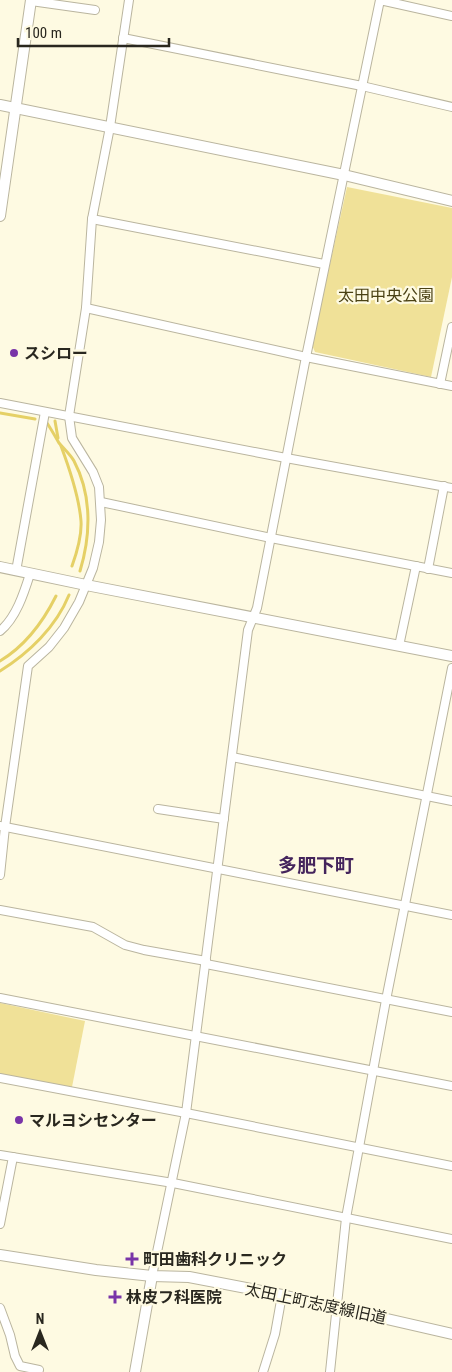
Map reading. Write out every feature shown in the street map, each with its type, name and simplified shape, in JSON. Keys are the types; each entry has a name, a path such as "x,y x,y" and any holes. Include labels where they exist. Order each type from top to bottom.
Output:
{"street":[{"path":"0,875 3,827 28,666 64,628 79,602 93,568 100,542 101,502 99,488 93,472 72,438 69,416 86,308 92,219 110,127 129,0"},
{"path":"135,1372 152,1276 173,1183 186,1113 248,630 257,608 324,264 380,0 452,16"},
{"path":"0,216 31,1 95,10"},
{"path":"123,38 362,86 452,107"},
{"path":"0,105 344,175 452,201"},
{"path":"92,219 324,264"},
{"path":"86,308 306,357 452,386"},
{"path":"440,384 452,327"},
{"path":"0,404 448,487 428,568"},
{"path":"16,571 45,412"},
{"path":"101,502 271,538 452,573"},
{"path":"399,646 416,566"},
{"path":"0,567 452,656"},
{"path":"0,631 12,617 30,574"},
{"path":"330,1372 346,1218 358,1148 452,668"},
{"path":"232,758 452,801"},
{"path":"158,809 224,819"},
{"path":"3,827 452,915"},
{"path":"0,910 93,927 125,945 144,950 452,1012"},
{"path":"0,998 452,1086"},
{"path":"0,1078 452,1166"},
{"path":"0,1155 173,1183 452,1239"},
{"path":"0,1224 13,1157"},
{"name":"太田上町志度線旧道","path":"0,1255 96,1270 152,1276 189,1276 452,1334"},
{"path":"263,1372 275,1334 282,1295"},
{"path":"0,1308 20,1366 40,1370"}],"green space":[{"name":"太田中央公園","path":"347,187 452,208 452,277 431,377 315,352 312,345"},
{"path":"0,1003 85,1021 72,1087 0,1074"}],"waterway":[{"path":"0,413 35,419"},
{"path":"55,421 58,438"},
{"path":"47,423 59,443 74,461 84,487 87,501 88,529 80,571"},
{"path":"61,446 71,474 81,521 80,538 72,566"},
{"path":"0,671 21,656 40,638 57,618 69,595"},
{"path":"0,661 32,633 56,596"}],"place":[{"name":"スシロー","path":"14,353"},
{"name":"マルヨシセンター","path":"19,1120"},
{"name":"町田歯科クリニック","path":"132,1259"},
{"name":"林皮フ科医院","path":"115,1297"}],"district":[{"name":"多肥下町","path":"316,865"}]}
